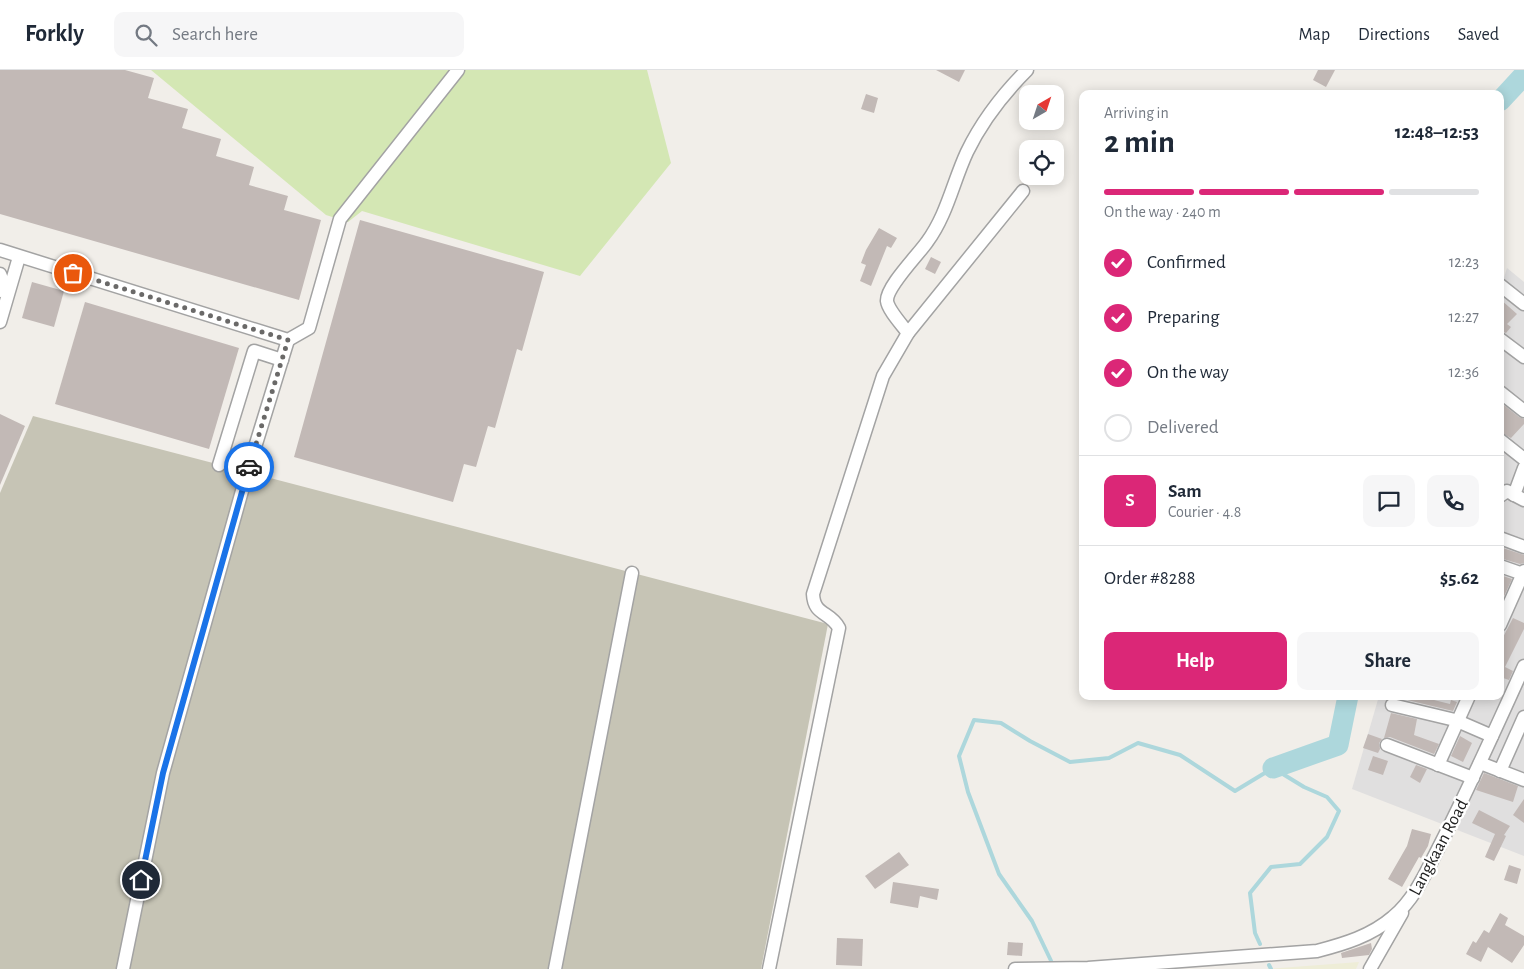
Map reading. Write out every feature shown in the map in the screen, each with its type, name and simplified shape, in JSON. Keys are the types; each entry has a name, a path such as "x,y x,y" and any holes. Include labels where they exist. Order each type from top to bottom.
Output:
{"street":[{"path":"123,969 163,773 247,472 288,340 310,328 340,219 458,70"},
{"path":"908,333 890,309 887,301 890,291 928,241 944,213 967,153 983,122 1008,88 1027,70"},
{"path":"770,969 839,628 836,622 820,612 813,603 813,594 883,376 908,333 1023,191"},
{"path":"0,250 288,340"},
{"path":"0,322 19,257"},
{"path":"0,274 2,279 0,291"},
{"path":"1504,287 1524,304"},
{"path":"1504,342 1524,357"},
{"path":"219,465 254,351 282,360"},
{"path":"1504,395 1524,411"},
{"path":"1504,443 1524,458"},
{"path":"1504,493 1507,491 1519,497 1524,468"},
{"path":"1504,540 1524,547"},
{"path":"1504,567 1523,572 1504,616"},
{"path":"554,969 632,573"},
{"name":"Langkaan Road","path":"1015,969 1088,968 1317,951 1347,942 1380,927 1408,902 1432,860 1480,763 1524,666"},
{"path":"1438,765 1467,700"},
{"path":"1392,705 1458,722 1492,736"},
{"path":"1500,771 1519,738 1524,717"},
{"path":"1387,745 1472,778"},
{"path":"1480,763 1524,780"},
{"path":"1370,969 1408,902"}],"shaded area":[{"path":"1507,268 1524,282 1524,856 1352,789 1378,700 1504,700 1504,277"},
{"path":"33,416 828,624 761,969 0,969 0,493"}],"green space":[{"path":"151,70 647,70 671,163 580,276 362,211 348,222 326,215"},
{"path":"1359,962 1356,969 1266,969"}],"building":[{"path":"0,70 125,70 154,78 148,98 188,109 182,128 221,139 216,156 254,167 249,185 288,196 284,210 321,220 299,300 0,214"},
{"path":"936,70 965,70 959,82"},
{"path":"1318,70 1335,70 1326,87 1313,80"},
{"path":"866,94 878,98 874,113 861,109"},
{"path":"360,220 544,272 522,351 517,349 495,428 488,426 476,467 464,464 453,502 294,457"},
{"path":"879,228 897,238 891,248 887,246 871,286 860,281 866,265 861,263"},
{"path":"931,257 941,262 935,274 925,269"},
{"path":"32,282 64,291 54,327 22,318"},
{"path":"85,302 239,348 209,449 55,404"},
{"path":"1504,303 1517,314 1507,324 1511,327 1506,333 1504,332"},
{"path":"1504,405 1524,419 1524,424 1511,438 1504,434"},
{"path":"0,414 25,426 0,485"},
{"path":"1504,548 1524,555 1524,563 1520,564 1504,559"},
{"path":"1504,576 1512,579 1504,596"},
{"path":"1513,618 1524,623 1524,629 1505,667 1513,671 1509,680 1504,678 1504,635"},
{"path":"1407,700 1434,700 1450,704 1451,700 1457,702 1453,711"},
{"path":"1391,713 1417,719 1414,735 1439,744 1434,754 1390,737 1384,738"},
{"path":"1368,734 1382,739 1379,743 1380,749 1378,753 1363,748"},
{"path":"1460,736 1472,743 1463,762 1451,756"},
{"path":"1373,756 1388,761 1383,775 1368,770"},
{"path":"1416,765 1427,769 1420,783 1410,777"},
{"path":"1484,773 1518,786 1513,802 1476,790"},
{"path":"1524,799 1524,823 1513,815"},
{"path":"1479,810 1510,826 1504,835 1506,836 1494,861 1485,857 1495,834 1472,823"},
{"path":"1412,829 1431,834 1428,846 1421,858 1419,857 1402,887 1388,879 1407,846"},
{"path":"899,852 909,865 875,889 865,876"},
{"path":"1509,865 1521,869 1517,884 1504,880"},
{"path":"893,882 939,889 937,900 920,896 918,908 890,903"},
{"path":"1500,913 1508,918 1505,925 1524,936 1524,945 1512,963 1488,947 1481,962 1466,954 1473,941 1476,943 1484,930 1489,933"},
{"path":"837,938 863,939 862,966 836,965"},
{"path":"1008,942 1023,943 1022,956 1007,955"},
{"path":"1371,943 1372,949 1369,955 1342,958 1341,953"}],"waterway":[{"path":"1504,97 1524,75"},
{"path":"1273,768 1338,745 1347,700"},
{"path":"1054,967 1032,921 999,874 968,792 959,756 974,720 1001,723 1070,762 1109,758 1138,743 1180,755 1235,791 1273,768 1304,787 1327,797 1339,811 1327,837 1300,864 1271,867 1250,893 1255,933 1260,944"},
{"path":"1269,965 1271,969"}],"way so far":[{"path":"73,273 288,340 249,467"}],"route":[{"path":"141,880 163,773 249,467"}]}
